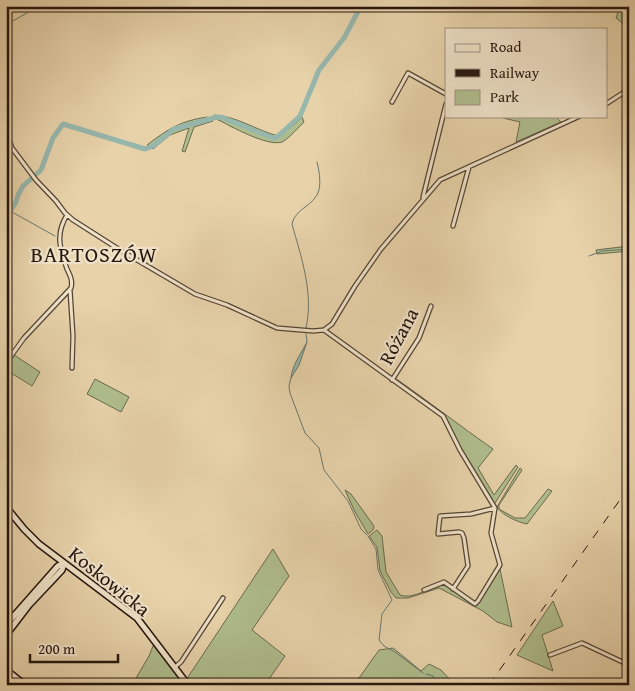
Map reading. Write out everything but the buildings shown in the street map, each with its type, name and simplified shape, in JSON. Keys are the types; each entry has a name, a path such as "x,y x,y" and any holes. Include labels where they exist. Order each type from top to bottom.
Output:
{"street":[{"path":"392,102 408,73 445,93"},
{"path":"608,103 629,89"},
{"path":"424,198 445,108"},
{"path":"6,112 7,128 12,148 32,176 67,215 120,250 195,294 227,305 277,328 299,331 324,330 443,416 460,450 495,508 491,533 500,565 474,604 444,582 424,590"},
{"path":"324,330 336,319 355,286 381,249 440,180 576,118"},
{"path":"453,226 469,167"},
{"path":"67,215 60,228 59,241 72,279 70,290 73,336 72,368"},
{"path":"6,363 24,338 70,290"},
{"name":"Różana","path":"392,380 418,338 431,306"},
{"name":"Koskowicka","path":"6,507 33,538 142,623 188,685"},
{"path":"453,588 468,566 464,538 462,533 459,532 438,534 440,516 471,514 495,508"},
{"path":"57,558 60,568"},
{"path":"6,634 64,563"},
{"path":"60,568 71,569"},
{"path":"6,625 60,568"},
{"path":"123,589 134,608 132,614"},
{"path":"175,667 182,662 223,598"},
{"path":"550,655 582,643 629,665"},
{"path":"6,668 24,685"}],"green space":[{"path":"620,6 629,6 629,28 616,18"},
{"path":"214,115 230,118 278,136 302,117 304,122 284,141 279,143 266,141 243,132 218,120"},
{"path":"207,117 213,121 194,127 185,152 182,151 189,128 170,135 153,149 147,145 175,126"},
{"path":"503,118 557,118 561,122 516,142 520,122"},
{"path":"629,246 629,251 597,254 596,250"},
{"path":"14,355 40,372 32,386 6,370"},
{"path":"395,378 493,449 478,468 494,495 516,465 518,467 494,504 462,450 446,418"},
{"path":"95,379 129,397 121,412 87,394"},
{"path":"520,468 522,470 499,505 499,509 515,518 525,518 548,489 552,491 527,524 510,518 502,513 497,507"},
{"path":"345,490 351,494 374,526 373,530 368,534 355,512"},
{"path":"377,530 382,536 386,572 400,595 411,596 444,585 477,605 500,569 512,627 497,622 483,611 439,588 408,598 396,598 380,571 377,547 369,536"},
{"path":"273,549 289,576 252,630 285,656 265,685 192,685 188,677"},
{"path":"553,601 563,626 542,635 553,671 517,655"},
{"path":"153,646 158,648 182,681 180,685 132,685"},
{"path":"393,648 421,671 429,664 441,670 455,685 354,685 379,650"}],"water":[{"path":"307,342 299,365 291,378 295,364"}],"waterway":[{"path":"6,25 39,6"},
{"path":"6,217 16,202 23,186 41,170 53,138 63,124 145,149 153,146 174,129 217,117 273,138 277,137 300,116 319,70 344,38 361,6"},
{"path":"306,328 308,315 307,288 292,224 297,214 314,200 317,195 320,179 317,162"},
{"path":"10,211 55,236"},
{"path":"589,256 602,251 629,249"},
{"path":"306,334 307,342"},
{"path":"291,378 290,393 305,433 319,448 324,470 348,501 361,529 367,535"},
{"path":"368,536 376,549 378,570 392,600 382,614 379,640 384,646 423,673"},
{"path":"426,674 433,676 438,685"}],"railway":[{"path":"489,685 629,487"}],"district":[{"name":"BARTOSZÓW","path":"94,254"}]}
